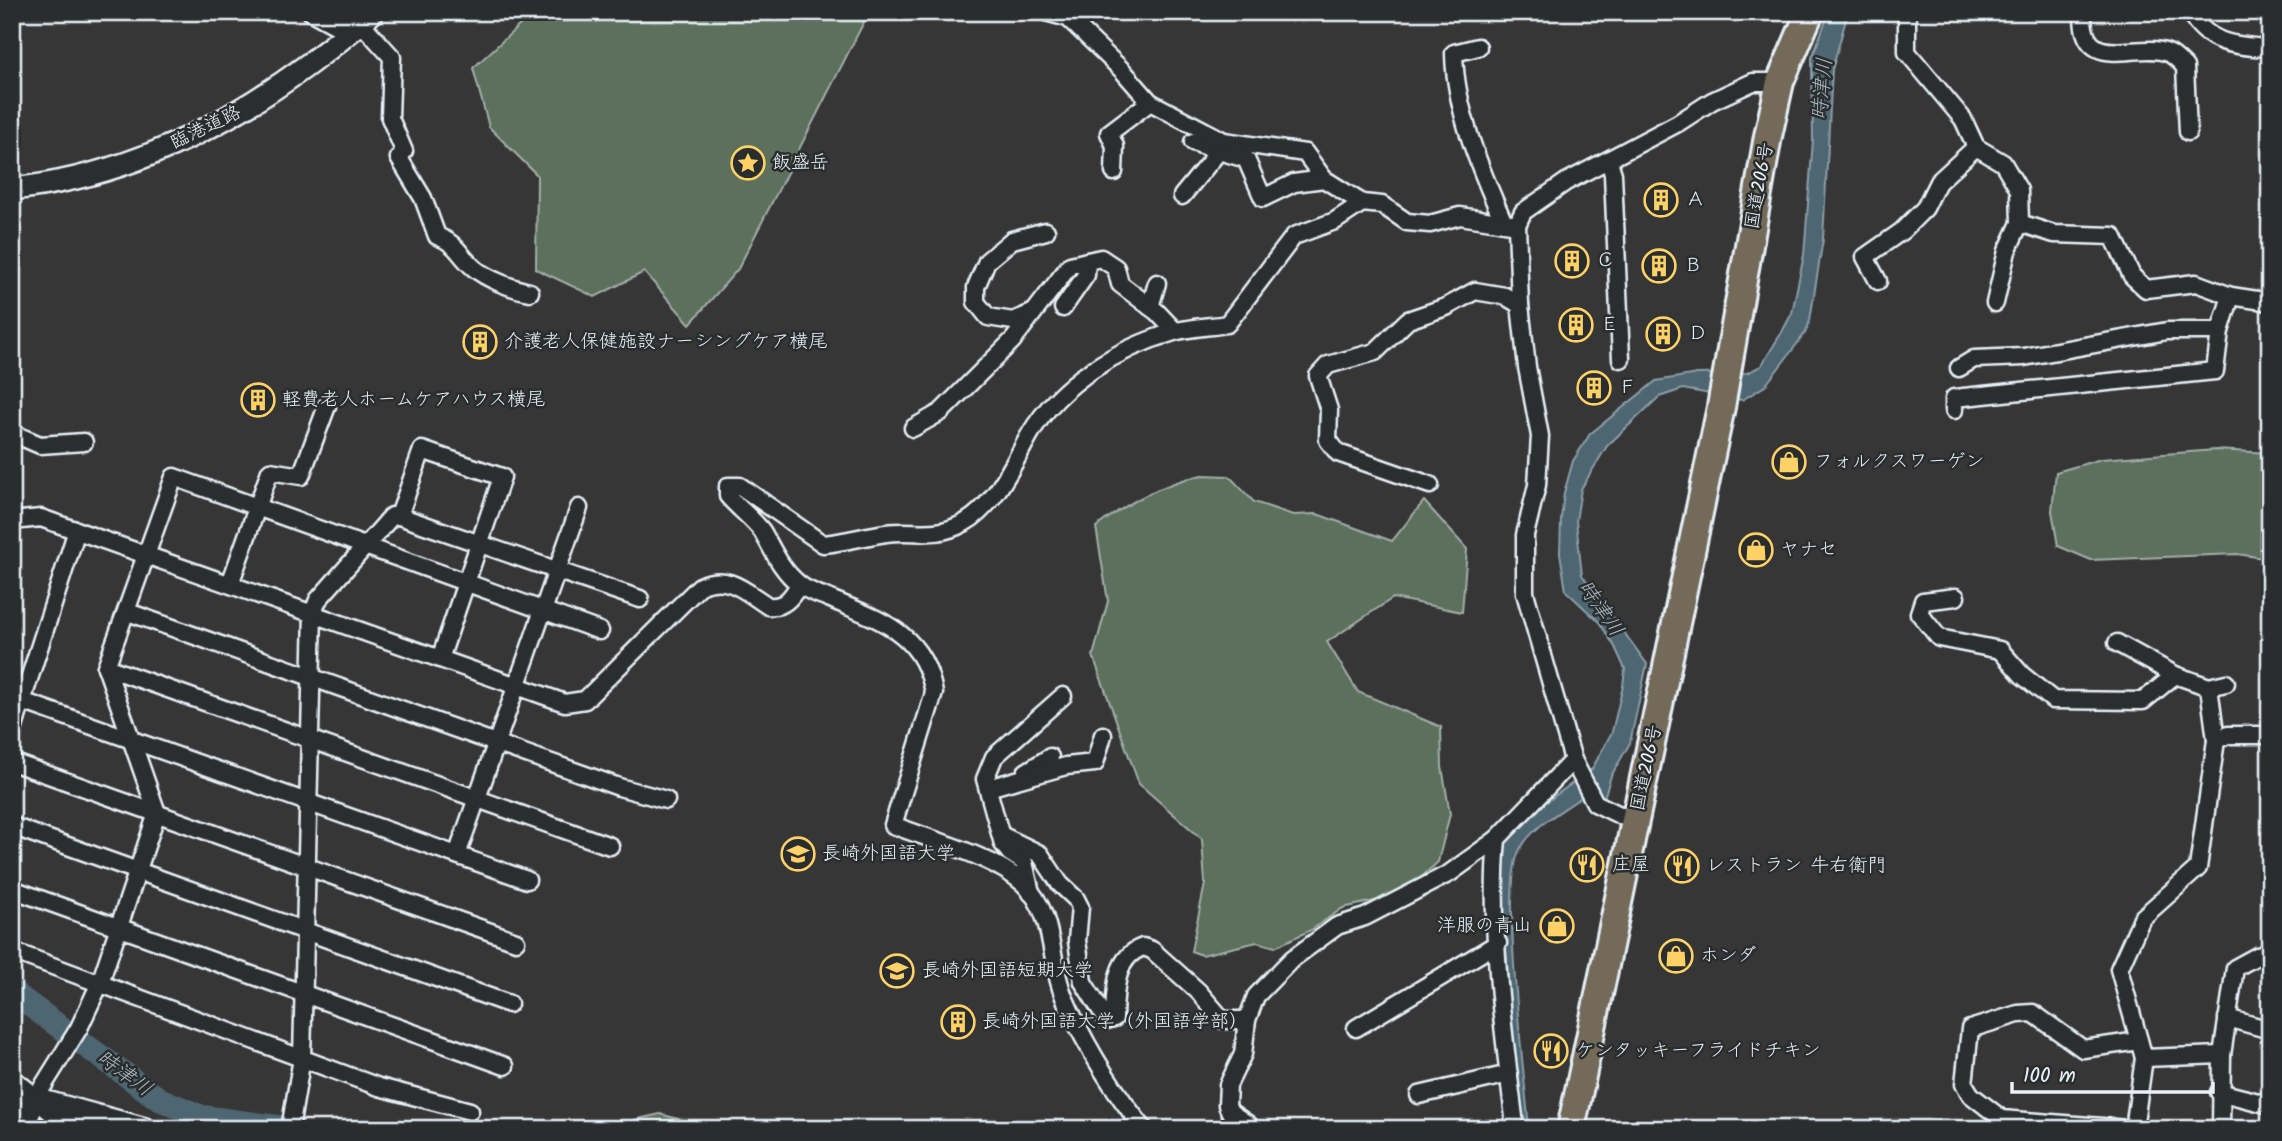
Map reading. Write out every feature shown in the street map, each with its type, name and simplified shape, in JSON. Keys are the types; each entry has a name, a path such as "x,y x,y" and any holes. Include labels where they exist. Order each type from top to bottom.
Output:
{"highway":[{"name":"国道206号","path":"1571,1129 1721,407 1780,82 1810,12"}],"street":[{"path":"311,12 335,25 361,16 391,57 390,118 404,151 399,158 423,198 437,236 453,242 475,269 517,289 530,292"},
{"path":"1046,12 1068,18 1123,71 1150,102 1224,141 1306,153 1324,179 1363,202 1382,205 1407,222 1430,224 1460,216 1511,224"},
{"path":"1907,12 1907,52 1963,119 1976,148 2003,163 2019,190 2020,223 2007,251 1995,303"},
{"path":"2083,12 2085,38 2092,45 2110,51 2168,52 2185,67 2188,132"},
{"path":"2190,12 2203,31 2224,44 2270,48"},
{"name":"臨港道路","path":"12,190 73,179 169,147 207,129 250,105 361,16"},
{"path":"1478,47 1454,53 1454,85 1461,114 1511,224 1527,367 1540,436 1537,485 1525,535 1525,593 1573,760 1595,803 1636,823"},
{"path":"1511,224 1523,212 1566,182 1609,161 1712,101 1753,82 1780,82"},
{"path":"1114,172 1115,146 1109,133 1150,102"},
{"path":"1193,142 1246,159 1263,198 1294,183 1324,179"},
{"path":"1878,281 1864,257 1902,231 1925,208 1938,183 1976,148"},
{"path":"1182,196 1219,151"},
{"path":"1609,161 1613,174 1621,359"},
{"path":"1031,893 1000,867 893,825 934,693 931,677 918,651 906,635 799,585 776,559 760,529 728,496 728,486 740,485 823,544 888,533 930,535 947,531 967,522 990,500 1032,430 1059,394 1099,364 1175,331 1227,324 1294,236 1335,222 1363,202"},
{"path":"2020,223 2054,234 2113,236 2132,276 2146,289 2196,283 2231,296 2270,302"},
{"path":"1032,313 1013,320 988,317 976,302 976,288 987,261 1012,240 1046,231"},
{"path":"913,428 941,412 1013,340 1070,265 1101,258 1116,268 1120,284 1175,331"},
{"path":"1063,308 1086,275 1087,261"},
{"path":"1150,307 1157,283"},
{"path":"1430,485 1338,453 1328,440 1329,410 1318,376 1328,365 1374,352 1408,320 1446,307 1475,291 1505,296 1520,305"},
{"path":"1954,410 1954,398 2215,371 2220,331 2231,296"},
{"path":"1959,368 1973,359 2024,357 2167,331 2220,331"},
{"path":"230,584 270,471 301,476 327,406"},
{"path":"12,433 40,445 84,442"},
{"path":"398,516 422,450 502,477 440,659"},
{"path":"22,1129 36,1099 79,1028 100,983 136,869 157,813 106,667 128,612 174,477 600,631"},
{"path":"457,855 579,508"},
{"path":"291,1123 302,1058 312,739 313,612 318,600 391,516 398,516 640,600"},
{"path":"12,521 41,518 565,703 585,700 700,586 720,580 731,582 768,606 775,606 790,599 799,585"},
{"path":"12,734 77,530"},
{"path":"1956,597 1923,601 1919,613 1939,638 2000,650 2022,675 2053,700 2143,701 2175,675"},
{"path":"128,612 666,800"},
{"path":"2117,643 2175,675 2209,687 2226,683"},
{"path":"106,667 610,846"},
{"path":"2134,1129 2144,1058 2119,969 2141,918 2198,868 2216,740 2209,687"},
{"path":"1063,696 994,757 985,779 1001,835 1010,853 1024,862 1031,893 1051,930 1055,968 1065,997 1119,1097 1144,1129"},
{"path":"22,701 527,880"},
{"path":"988,788 1066,766 1099,767 1103,735"},
{"path":"2216,740 2228,735 2270,735"},
{"path":"1016,780 1050,757"},
{"path":"1250,1125 1230,1112 1227,1105 1228,1085 1243,1054 1247,1020 1256,996 1292,958 1338,926 1365,917 1450,873 1497,839 1573,760"},
{"path":"12,762 516,941"},
{"path":"12,826 509,1004"},
{"path":"1001,835 1040,854 1060,884 1076,900 1080,907 1077,941 1083,982 1107,1020 1114,1018 1115,993 1122,963 1128,955 1143,947 1152,950 1198,991 1223,1020 1247,1020"},
{"path":"1497,839 1494,868 1514,1117 1512,1129"},
{"path":"12,889 505,1066"},
{"path":"1356,1028 1498,943"},
{"path":"12,951 379,1087 470,1111"},
{"path":"2221,1129 2219,1092 2222,1055 2235,968 2257,956 2270,954"},
{"path":"2128,1129 2002,1119 1971,1095 1964,1084 1970,1029 2018,1014 2033,1013 2083,1049 2139,1041"},
{"path":"2227,1018 2270,1030"},
{"path":"2144,1058 2222,1055"},
{"path":"1419,1095 1509,1074"},
{"path":"12,1081 70,1129"},
{"path":"2219,1092 2270,1105"},
{"path":"36,1099 145,1129"}],"green space":[{"path":"534,12 869,12 738,269 690,324 644,272 595,297 536,269 537,175 489,127 473,68"},
{"path":"2215,450 2270,453 2270,559 2237,554 2091,560 2058,546 2052,511 2056,472 2101,459"},
{"path":"1202,475 1229,476 1254,502 1293,515 1317,514 1392,541 1424,501 1467,549 1462,612 1393,598 1327,642 1358,692 1441,727 1442,767 1450,814 1438,862 1414,884 1392,897 1343,908 1311,930 1275,947 1257,942 1202,955 1191,951 1205,884 1202,839 1139,784 1093,656 1108,601 1096,527 1146,495 1173,483"},
{"path":"660,1114 714,1129 625,1129 634,1120"},
{"path":"936,1122 1103,1129 912,1129"}],"water":[{"name":"時津川","path":"1829,12 1848,12 1832,70 1823,239 1806,332 1765,386 1742,400 1683,389 1659,397 1607,446 1581,489 1576,521 1582,575 1647,664 1630,743 1611,776 1604,798 1583,796 1539,827 1519,851 1514,872 1513,943 1529,1129 1518,1129 1500,857 1506,838 1516,824 1592,769 1612,732 1625,669 1599,622 1566,591 1560,553 1564,493 1573,461 1590,434 1656,381 1697,374 1747,373 1761,366 1782,332 1792,313 1804,255 1813,140 1812,58"}],"waterway":[{"name":"時津川","path":"12,992 159,1099 202,1117 293,1129"}],"place":[{"name":"飯盛岳","path":"748,163"},
{"name":"Ａ","path":"1661,200"},
{"name":"Ｃ","path":"1572,261"},
{"name":"Ｂ","path":"1659,266"},
{"name":"Ｅ","path":"1576,325"},
{"name":"Ｄ","path":"1663,334"},
{"name":"介護老人保健施設ナーシングケア横尾","path":"480,342"},
{"name":"Ｆ","path":"1594,388"},
{"name":"軽費老人ホームケアハウス横尾","path":"258,400"},
{"name":"フォルクスワーゲン","path":"1789,462"},
{"name":"ヤナセ","path":"1756,550"},
{"name":"長崎外国語大学","path":"798,854"},
{"name":"庄屋","path":"1587,865"},
{"name":"レストラン 牛右衛門","path":"1682,866"},
{"name":"洋服の青山","path":"1557,926"},
{"name":"ホンダ","path":"1676,956"},
{"name":"長崎外国語短期大学","path":"897,971"},
{"name":"長崎外国語大学（外国語学部）","path":"958,1022"},
{"name":"ケンタッキーフライドチキン","path":"1551,1051"}]}
